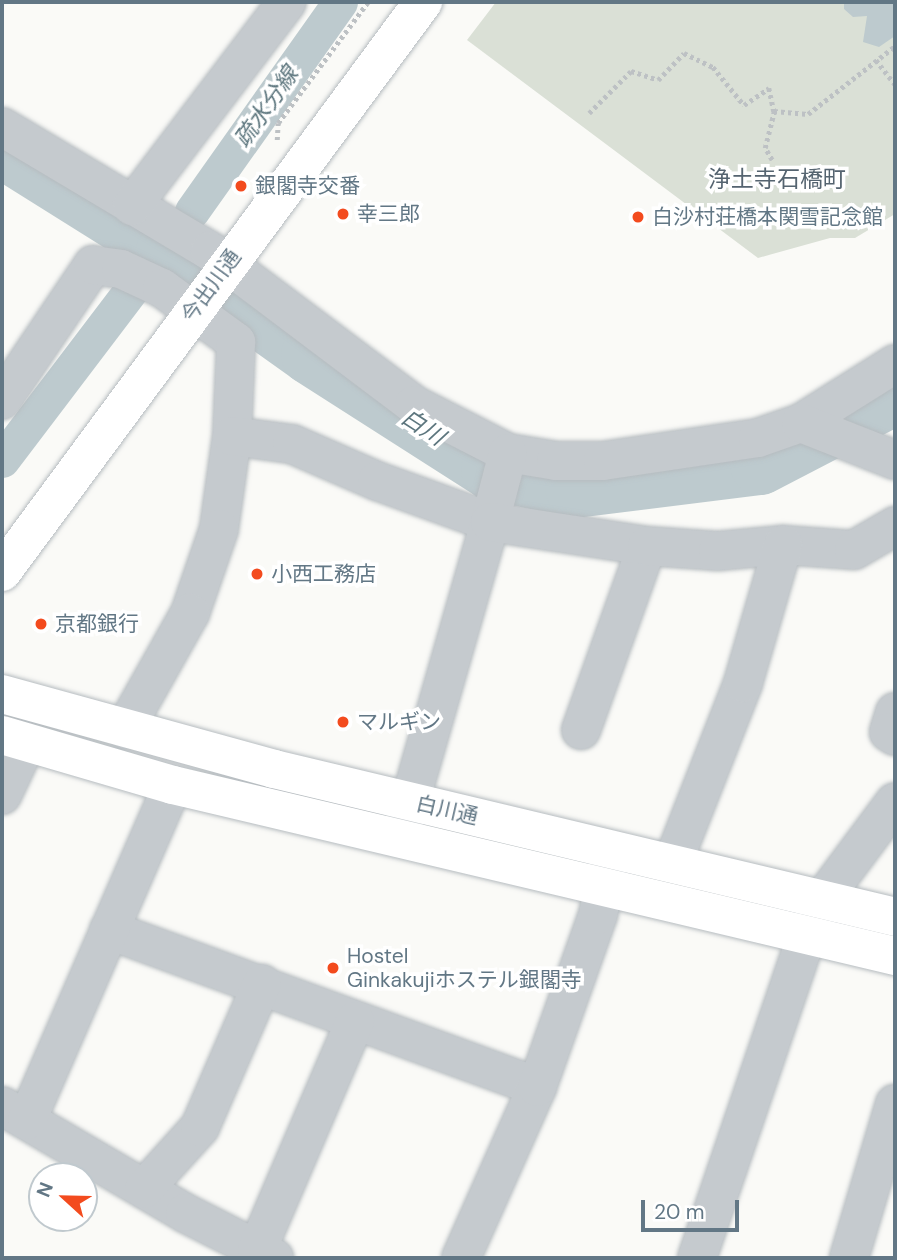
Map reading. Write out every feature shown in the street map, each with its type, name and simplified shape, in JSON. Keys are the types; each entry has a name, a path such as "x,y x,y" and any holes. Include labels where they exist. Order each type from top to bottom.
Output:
{"main road":[{"name":"今出川通","path":"2,572 210,286 423,2"},
{"name":"白川通","path":"2,694 125,729 405,818 608,866 807,935 895,956"},
{"name":"白川通","path":"14,739 173,785 405,818"},
{"name":"白川通","path":"608,866 673,862 895,918"}],"street":[{"path":"132,206 287,2"},
{"path":"2,127 132,206 210,286 414,405 508,454 556,461 603,461 705,449 819,430 895,460"},
{"path":"2,400 14,361 93,265 121,269 162,288 210,286"},
{"path":"125,729 190,613 219,528 232,436 236,342 210,286"},
{"path":"819,430 895,364"},
{"path":"232,436 292,444 377,481 490,521 647,546 718,551 783,545 854,550 895,526"},
{"path":"405,818 451,671 508,454"},
{"path":"673,862 743,683 783,545"},
{"path":"581,730 647,546"},
{"path":"895,712 889,732 895,736"},
{"path":"2,795 14,739"},
{"path":"173,785 109,930 15,1113 144,1189 266,1254 355,1021"},
{"path":"696,1258 807,935 822,900 895,802"},
{"path":"461,1258 537,1087 598,915 608,866"},
{"path":"109,930 537,1087"},
{"path":"144,1189 200,1127 262,984"},
{"path":"849,1258 895,1104"}],"path":[{"path":"284,145 275,134 278,123 368,2"},
{"path":"774,111 808,114 895,46"},
{"path":"589,113 631,71 658,80 684,53 713,67 744,105 769,88 774,111 765,148 772,160"},
{"path":"876,60 895,84"}],"shaded area":[{"name":"白沙村荘橋本関雪記念館","path":"496,2 895,2 895,214 855,238 830,238 758,258 467,40"},
{"path":"844,2 895,2 895,36 879,47 863,42 867,16 853,17 844,9"}],"waterway":[{"name":"疏水分線","path":"192,211 340,2"},
{"name":"白川","path":"2,148 166,251 311,355 491,470 575,488 760,465 895,395"},
{"name":"疏水分線","path":"2,460 135,285"}],"place":[{"name":"銀閣寺交番","path":"241,186"},
{"name":"幸三郎","path":"343,214"},
{"name":"白沙村荘橋本関雪記念館","path":"638,217"},
{"name":"小西工務店","path":"257,574"},
{"name":"京都銀行","path":"41,624"},
{"name":"マルギン","path":"343,722"},
{"name":"Hostel Ginkakujiホステル銀閣寺","path":"333,968"}],"district":[{"name":"浄土寺石橋町","path":"777,179"}]}
